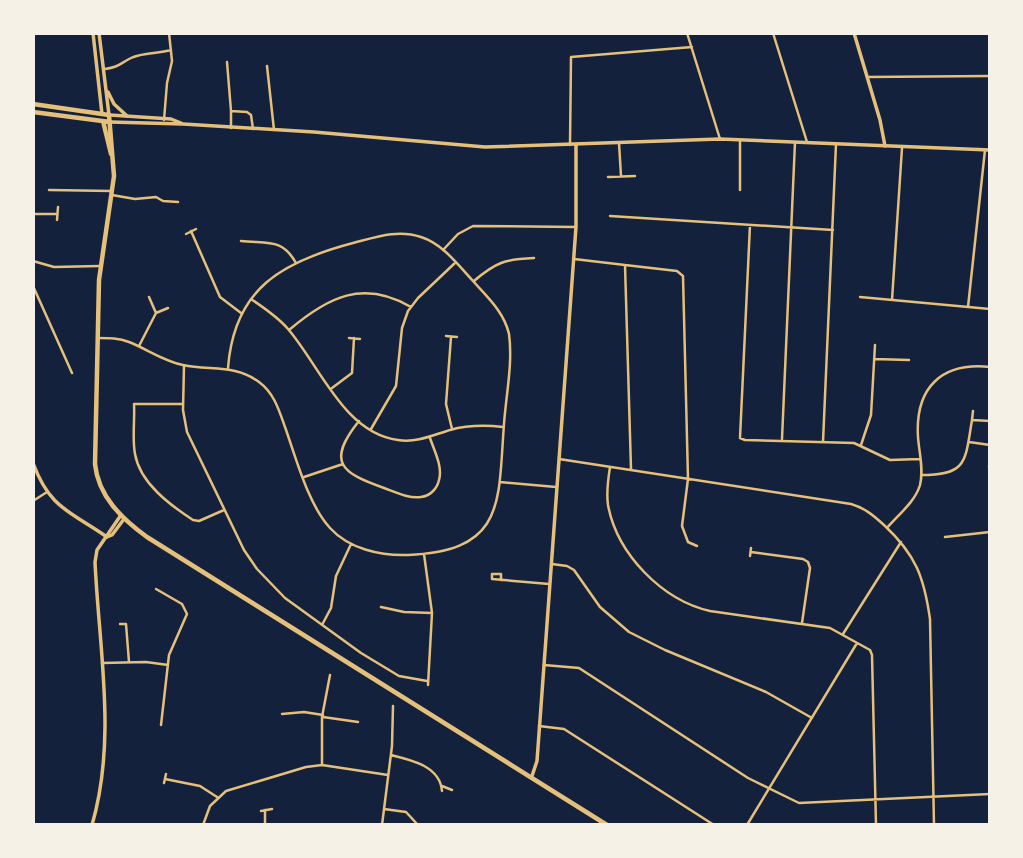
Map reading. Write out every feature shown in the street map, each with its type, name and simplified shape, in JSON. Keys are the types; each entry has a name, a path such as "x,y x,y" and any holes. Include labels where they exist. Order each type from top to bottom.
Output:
{"main road":[{"path":"33,104 109,115 114,164 100,266 96,471 102,490 123,517 147,537 607,825"},
{"path":"33,112 110,122"},
{"path":"102,114 114,164"}],"street":[{"path":"93,33 102,114"},
{"path":"99,33 109,115 164,118 183,124"},
{"path":"164,124 167,83 172,61 169,33"},
{"path":"687,33 720,139"},
{"path":"772,33 807,142"},
{"path":"854,33 882,127 885,147"},
{"path":"570,145 571,57 692,47"},
{"path":"104,69 120,66 143,55 171,50"},
{"path":"227,62 231,128"},
{"path":"267,66 274,130"},
{"path":"867,77 990,76"},
{"path":"106,87 114,104 127,116"},
{"path":"231,111 247,112 251,115 253,130"},
{"path":"110,122 321,132 485,147 740,139 988,150 981,184 968,307"},
{"path":"740,139 740,190"},
{"path":"782,441 795,142"},
{"path":"619,143 621,176"},
{"path":"823,442 836,144"},
{"path":"532,776 537,761 574,259 576,145"},
{"path":"892,300 902,148"},
{"path":"608,177 635,176"},
{"path":"49,190 112,193 135,199 156,197 163,201 178,202"},
{"path":"57,220 58,207"},
{"path":"33,214 57,214"},
{"path":"610,216 833,230"},
{"path":"750,225 740,438 861,445 887,460 920,459"},
{"path":"443,250 460,232 473,226 576,227"},
{"path":"186,234 196,229"},
{"path":"191,231 220,297 242,313"},
{"path":"98,338 121,339 184,366 228,368 248,375 270,393 277,404 304,478 327,525 351,544 385,554 424,554 452,548 478,535 494,512 500,482 509,334 500,311 456,262 443,250 420,236 395,233 323,251 271,278 242,313 231,340 228,368"},
{"path":"246,235 243,241 282,246 296,263"},
{"path":"474,282 500,262 534,258"},
{"path":"574,259 677,271 682,274 688,479 682,526 687,540 697,546"},
{"path":"371,429 396,386 402,328 411,307 456,262"},
{"path":"34,263 54,267 100,266"},
{"path":"625,265 631,470"},
{"path":"33,286 72,373"},
{"path":"289,330 323,303 358,293 383,294 411,307"},
{"path":"149,297 156,313"},
{"path":"860,297 990,309"},
{"path":"251,299 289,330 331,389 359,421 385,437 416,440 452,429 485,425 504,427"},
{"path":"139,346 156,313 167,308"},
{"path":"446,337 457,337"},
{"path":"451,337 446,407 452,429"},
{"path":"349,338 360,339"},
{"path":"331,389 352,373 354,338"},
{"path":"861,445 872,415 875,345"},
{"path":"65,356 71,353"},
{"path":"874,359 909,360"},
{"path":"184,366 182,404 187,432 246,554 262,576 285,598 395,674 427,683 432,613 424,554"},
{"path":"887,528 915,495 921,475 919,412 925,393 942,375 961,367 990,367"},
{"path":"126,403 182,404"},
{"path":"134,404 135,453 145,478 193,520 198,521 224,510"},
{"path":"921,475 948,474 957,469 966,455 974,411"},
{"path":"966,417 990,421"},
{"path":"359,421 342,443 343,464 357,479 411,497 424,497 436,488 440,476 430,436"},
{"path":"968,442 990,445"},
{"path":"989,467 990,456"},
{"path":"559,459 854,504 866,510 887,528 914,559 921,575 930,619 934,825"},
{"path":"33,463 47,492 66,513 107,537"},
{"path":"304,478 343,464"},
{"path":"610,467 607,497 615,526 635,560 665,590 700,609 830,628 872,653 876,825"},
{"path":"500,482 557,487"},
{"path":"33,501 47,492"},
{"path":"92,825 100,792 106,721 95,562 97,551 107,537 112,535 123,517"},
{"path":"945,537 990,532"},
{"path":"843,634 901,542"},
{"path":"323,625 331,608 336,576 351,544"},
{"path":"751,552 808,562 810,568 802,624"},
{"path":"552,564 574,570 605,611 633,634 766,692 812,718"},
{"path":"501,580 550,584"},
{"path":"156,589 183,604 187,614 172,645 161,725"},
{"path":"385,601 382,608 432,613"},
{"path":"120,624 126,624 129,662"},
{"path":"747,825 858,643"},
{"path":"102,663 168,665"},
{"path":"544,665 579,668 768,790 804,804 990,794"},
{"path":"322,765 323,716 330,675"},
{"path":"291,706 292,713"},
{"path":"382,825 391,755 393,706"},
{"path":"282,714 304,712 358,722"},
{"path":"352,721 353,714"},
{"path":"539,726 564,729 714,825"},
{"path":"391,755 422,764 436,776 442,789 452,790"},
{"path":"203,825 206,814 217,797 230,789 310,766 322,765 388,775"},
{"path":"166,774 165,781 200,786 217,797"},
{"path":"265,825 263,810 272,809"},
{"path":"384,809 406,813 418,825"},
{"path":"327,825 338,825"}]}
